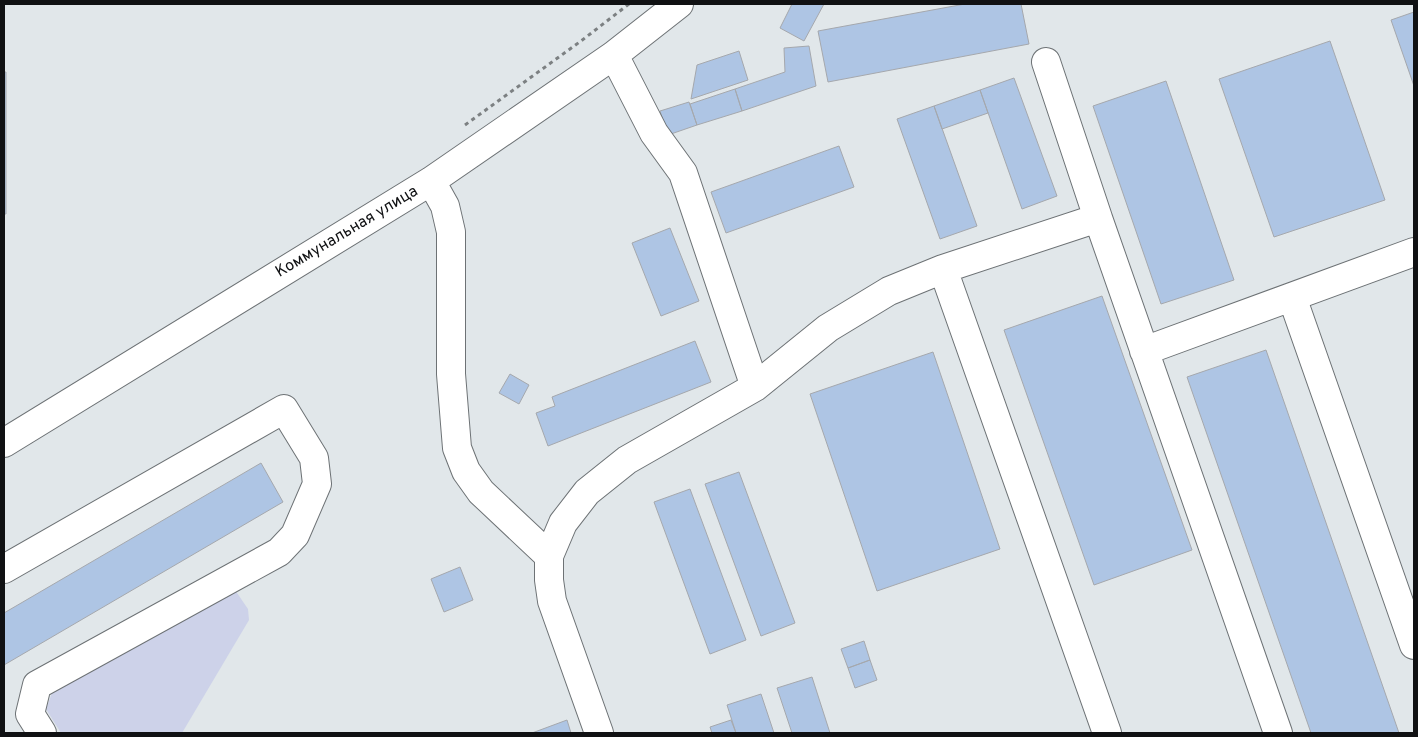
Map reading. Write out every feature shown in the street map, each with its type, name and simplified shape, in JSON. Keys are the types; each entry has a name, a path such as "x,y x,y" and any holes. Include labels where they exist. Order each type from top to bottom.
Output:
{"street":[{"name":"Коммунальная улица","path":"4,443 431,181 614,55 679,4"},
{"path":"614,55 654,133 683,173 755,387"},
{"path":"1046,62 1098,218 1278,733"},
{"path":"431,181 445,206 451,232 451,374 458,448 466,471 481,492 549,556"},
{"path":"600,733 552,600 548,580 549,556 563,524 587,492 627,460 755,387 828,328 889,291 943,269 1098,218"},
{"path":"1144,351 1414,252"},
{"path":"943,269 1107,733"},
{"path":"1292,297 1414,645"},
{"path":"4,569 284,409 314,458 317,484 295,535 279,552 37,685 30,714 42,733"}],"path":[{"path":"460,128 629,4"}],"shaded area":[{"path":"235,590 248,609 249,620 182,733 61,733 46,709 52,693"}],"building":[{"path":"792,4 824,4 804,41 780,28"},
{"path":"965,4 1021,4 1029,44 828,82 818,31"},
{"path":"1414,12 1414,86 1391,20"},
{"path":"1330,41 1385,200 1274,237 1219,79"},
{"path":"809,46 816,86 742,111 735,89 785,72 784,48"},
{"path":"739,51 748,80 691,99 697,65"},
{"path":"4,72 6,72 6,214 4,214"},
{"path":"1014,78 1057,196 1022,209 980,90"},
{"path":"1166,81 1234,280 1161,304 1093,106"},
{"path":"735,89 742,111 697,125 690,104"},
{"path":"980,90 988,113 942,129 934,106"},
{"path":"689,102 697,125 668,135 660,111"},
{"path":"934,106 977,226 940,239 897,119"},
{"path":"839,146 854,187 726,233 711,192"},
{"path":"670,228 699,301 661,316 632,243"},
{"path":"1102,296 1192,550 1094,585 1004,330"},
{"path":"695,341 711,382 548,446 536,413 555,406 552,397"},
{"path":"1266,350 1399,733 1311,733 1187,377"},
{"path":"933,352 1000,549 877,591 810,394"},
{"path":"510,374 529,385 519,404 499,393"},
{"path":"261,463 283,502 4,665 4,613"},
{"path":"739,472 795,623 761,636 705,484"},
{"path":"690,489 746,640 710,654 654,502"},
{"path":"460,567 473,600 444,612 431,579"},
{"path":"864,641 870,660 848,668 841,649"},
{"path":"870,660 877,680 855,688 848,668"},
{"path":"812,677 830,733 792,733 777,688"},
{"path":"761,694 774,733 736,733 727,705"},
{"path":"567,720 571,733 532,733"},
{"path":"731,720 736,733 712,733 710,727"}]}
